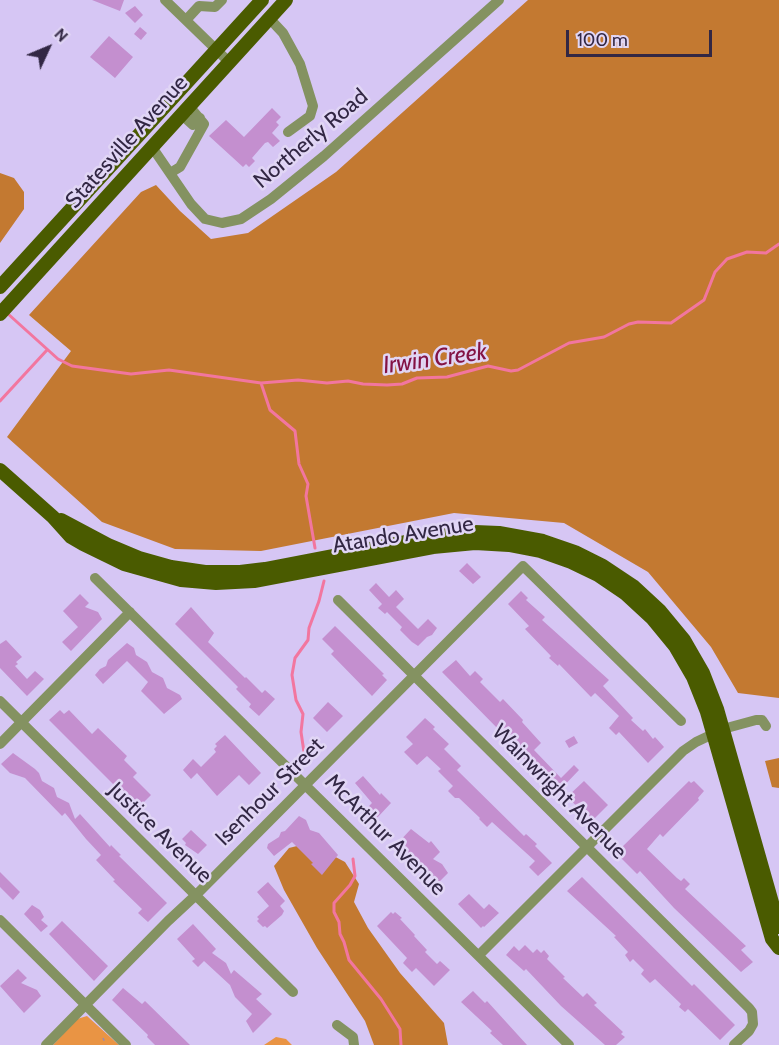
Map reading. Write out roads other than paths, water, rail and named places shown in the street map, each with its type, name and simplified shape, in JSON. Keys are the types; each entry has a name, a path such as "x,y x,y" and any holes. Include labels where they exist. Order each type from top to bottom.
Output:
{"main road":[{"name":"Statesville Avenue","path":"5,282 262,0"},
{"name":"Statesville Avenue","path":"0,314 286,0"},
{"name":"Atando Avenue","path":"0,470 53,517 71,537 124,564 169,577 204,582 235,583 266,580 433,547 465,543 509,545 551,554 581,566 607,581 636,603 660,627 682,657 693,677 718,732 779,927"},
{"name":"Atando Avenue","path":"718,732 771,939 779,948"}],"street":[{"path":"165,0 229,62"},
{"path":"187,19 196,3 215,7 222,0"},
{"name":"Northerly Road","path":"152,147 191,204 205,219 222,223 241,219 271,199 324,156 499,0"},
{"path":"269,18 283,33 300,64 313,106 310,116 288,132"},
{"path":"170,173 180,166 204,124 200,118 194,125 185,110"},
{"name":"Isenhour Street","path":"46,1045 523,566 681,722"},
{"name":"McArthur Avenue","path":"95,578 569,1045"},
{"name":"Wainwright Avenue","path":"338,600 753,1012 753,1023 749,1031 734,1045"},
{"path":"0,744 130,612"},
{"name":"Justice Avenue","path":"0,701 293,992"},
{"path":"479,955 683,751 718,732 756,720 762,720 766,726"},
{"path":"0,920 126,1045"},
{"path":"337,1025 353,1037 354,1045"}],"waterway":[{"name":"Irwin Creek","path":"7,313 58,359 72,366 131,374 169,370 261,383 298,380 327,383 348,381 363,384 402,384 417,378 447,377 488,366 511,371 518,370 569,343 604,337 629,324 671,323 704,300 715,272 727,259 747,252 766,253 779,244"},
{"path":"0,401 47,350"},
{"path":"261,383 270,410 295,431 299,464 308,484 306,496 315,548"},
{"path":"305,759 301,732 303,714 296,700 292,675 295,658 308,640 309,628 324,581"},
{"path":"353,859 355,876 334,903 334,912 349,960 381,999 400,1029 401,1045"}]}
